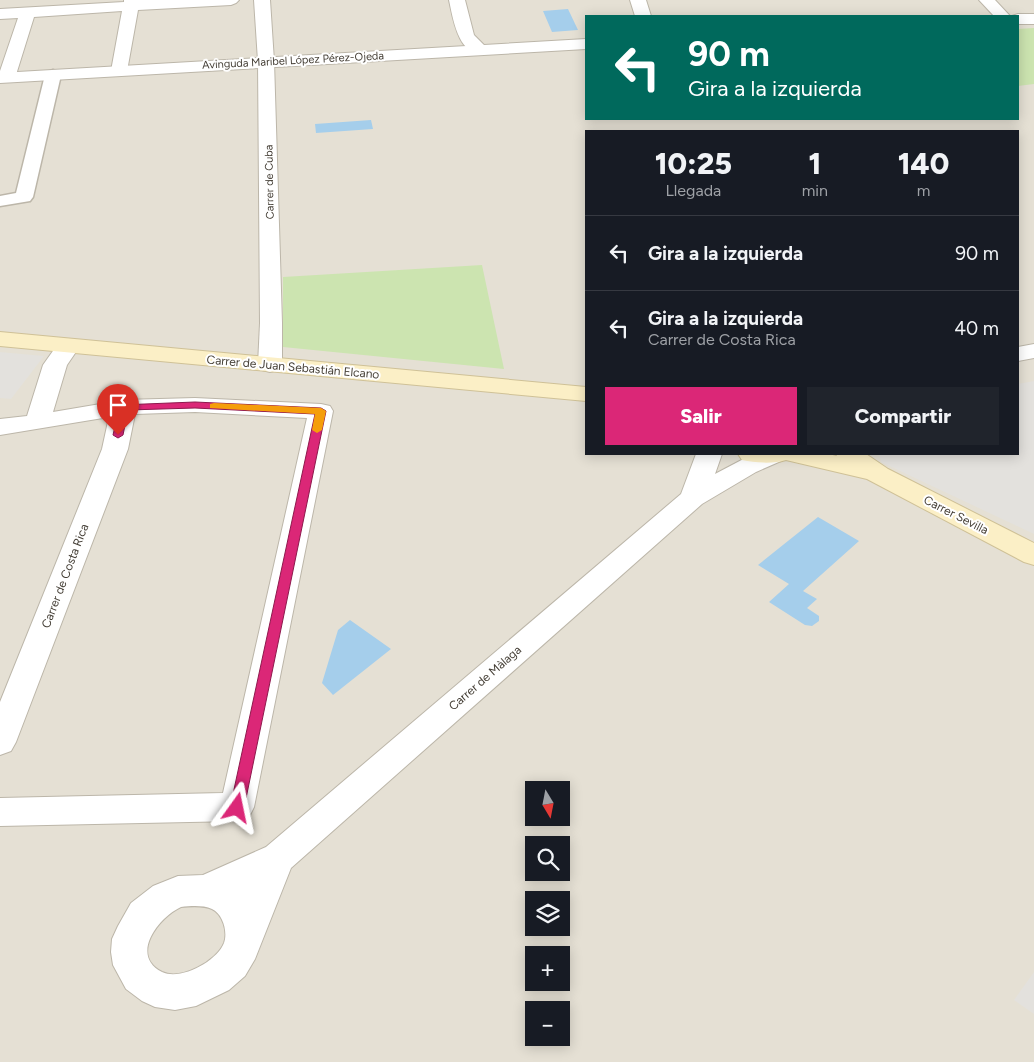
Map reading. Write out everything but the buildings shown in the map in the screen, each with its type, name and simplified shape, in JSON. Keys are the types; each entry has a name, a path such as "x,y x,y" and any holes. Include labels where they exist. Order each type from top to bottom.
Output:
{"main road":[{"name":"Carrer de Juan Sebastián Elcano","path":"0,339 585,394"},
{"name":"Carrer Sevilla","path":"779,455 880,475"},
{"name":"Carrer Sevilla","path":"850,455 880,475 1034,555"}],"street":[{"path":"0,14 131,3 231,0"},
{"name":"Carrer de Cuba","path":"262,0 266,62 271,323 270,364"},
{"path":"457,0 466,39 472,45 482,50"},
{"path":"638,0 643,15"},
{"path":"987,0 1001,15"},
{"path":"119,71 131,3"},
{"path":"3,78 28,12"},
{"path":"1019,20 1034,19"},
{"name":"Avinguda Maribel López Pérez-Ojeda","path":"3,78 585,44"},
{"path":"38,422 55,365 68,346"},
{"path":"1019,354 1034,350"},
{"path":"0,427 124,407 195,405 321,411 237,808 0,812"},
{"name":"Carrer de Costa Rica","path":"0,742 115,449 124,407"},
{"name":"Carrer de Màlaga","path":"693,498 709,455"},
{"name":"Carrer de Màlaga","path":"205,891 278,858 693,498 748,466 772,455"},
{"name":"Carrer de Màlaga","path":"243,939 278,858"},
{"path":"205,891 227,899 242,918 243,939 236,958 220,977 196,989 168,993 145,984 132,968 128,946 136,924 153,906 178,892 205,891"}],"lane":[{"path":"0,200 24,197 53,75"}],"shaded area":[{"path":"0,0 1034,0 1034,1062 0,1062"},
{"path":"0,352 44,356 11,399 0,398"},
{"path":"1034,381 1034,534 881,462 879,455 1019,455 1019,384"},
{"path":"1034,972 1034,1014 1014,1000"}],"green space":[{"path":"1034,28 1034,84 1019,86 1019,29"},
{"path":"482,265 504,369 283,347 283,277"}],"water":[{"path":"568,9 578,30 552,32 543,11"},
{"path":"371,120 373,129 316,133 315,124"},
{"path":"818,517 859,541 803,591 817,599 807,608 819,616 819,621 812,626 805,625 769,602 789,584 758,565"},
{"path":"350,620 391,649 333,695 322,683 338,630"}],"slow traffic":[{"path":"214,406 321,411 317,430"}],"route":[{"path":"118,435 124,407 195,405 321,411 237,808"}]}
